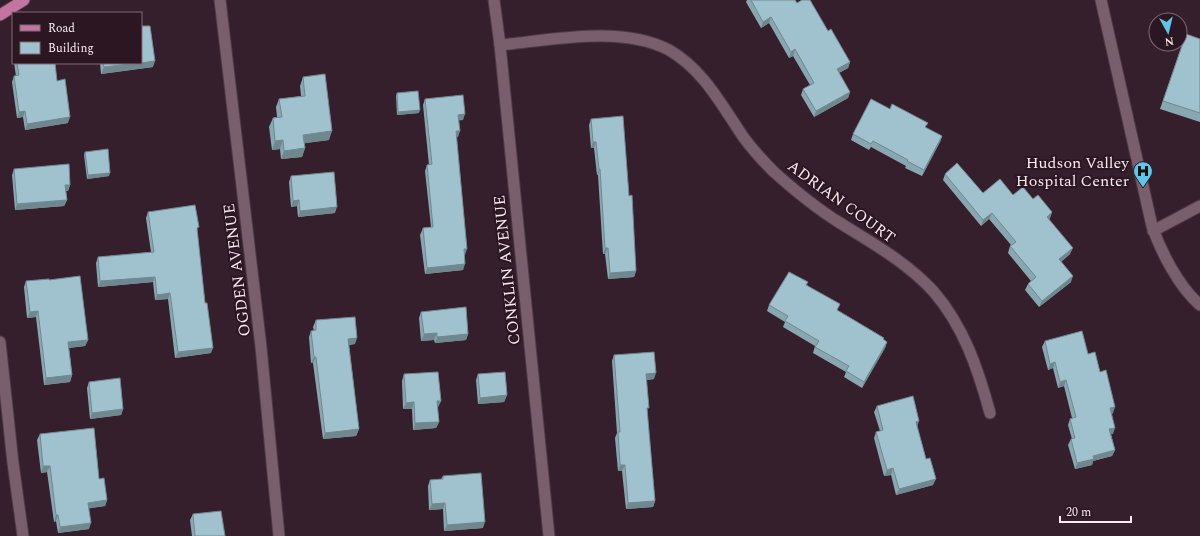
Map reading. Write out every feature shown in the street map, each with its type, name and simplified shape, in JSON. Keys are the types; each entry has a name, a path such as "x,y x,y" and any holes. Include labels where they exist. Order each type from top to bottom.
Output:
{"main road":[{"path":"0,15 24,0"}],"street":[{"name":"OGDEN AVENUE","path":"220,0 261,347 279,536"},
{"name":"CONKLIN AVENUE","path":"494,0 500,45 549,536"},
{"path":"1101,0 1153,231 1163,253 1180,281 1200,305"},
{"name":"ADRIAN COURT","path":"500,45 610,35 642,40 668,50 691,66 710,86 745,140 773,170 803,196 832,217 907,267 934,292 955,320 970,349 982,381 990,413"},
{"path":"1153,231 1200,206"},
{"path":"0,342 13,463 23,536"}],"building":[{"path":"751,0 795,0 797,3 802,0 810,0 828,31 831,29 850,62 837,69 850,92 816,111 803,89 814,83 795,49 791,52 771,17 763,22"},
{"path":"142,26 150,26 155,61 142,63"},
{"path":"1188,35 1200,39 1200,113 1163,101 1180,52 1188,52"},
{"path":"17,64 55,64 57,81 65,79 70,117 27,124 25,111 19,112 14,76 19,75"},
{"path":"103,64 130,64 104,67"},
{"path":"325,74 332,131 303,135 305,148 284,151 283,140 275,141 273,118 282,117 279,99 305,96 303,77"},
{"path":"418,91 420,110 398,112 397,93"},
{"path":"463,95 465,114 458,115 460,131 456,131 467,249 464,249 465,264 427,268 423,228 433,227 427,165 432,164 425,99"},
{"path":"871,99 890,109 892,104 928,123 925,127 942,136 924,170 873,141 871,144 853,134"},
{"path":"623,116 629,196 632,195 636,271 610,273 608,248 605,248 600,169 596,142 593,142 591,119"},
{"path":"108,149 110,173 88,175 85,152"},
{"path":"957,163 983,193 1000,179 1013,195 1023,187 1033,199 1038,195 1052,212 1047,217 1073,248 1059,259 1073,276 1042,301 1028,284 1036,277 1010,246 1016,242 992,213 983,220 945,174"},
{"path":"69,164 70,185 65,185 67,200 17,204 14,169"},
{"path":"334,172 337,207 300,211 299,200 293,201 291,176"},
{"path":"195,205 199,227 197,228 205,303 207,303 213,348 178,352 170,293 157,295 155,277 100,281 98,257 154,252 148,212"},
{"path":"789,272 808,282 806,285 840,304 837,310 884,338 883,339 887,342 864,382 846,371 849,366 815,347 819,341 785,321 788,316 769,305"},
{"path":"80,276 88,340 68,342 72,375 46,378 38,311 30,312 26,281"},
{"path":"466,307 468,334 437,337 437,333 424,334 421,312"},
{"path":"355,317 357,338 348,339 359,429 325,433 316,357 314,357 311,331 316,330 316,320"},
{"path":"1082,331 1088,354 1095,352 1100,372 1106,370 1115,407 1110,408 1115,428 1109,429 1115,450 1093,456 1094,459 1077,463 1071,439 1075,438 1070,419 1076,417 1066,380 1060,382 1055,362 1050,364 1045,341"},
{"path":"654,352 656,373 646,374 649,408 647,408 655,501 628,503 625,465 620,465 618,432 620,432 614,355"},
{"path":"438,372 441,401 437,401 439,422 415,423 414,402 406,403 404,374"},
{"path":"505,372 507,395 480,398 478,374"},
{"path":"120,378 123,409 92,413 89,382"},
{"path":"913,396 919,421 916,422 926,459 930,458 936,479 899,489 893,468 887,470 876,432 883,430 877,406"},
{"path":"94,428 99,479 104,478 107,500 88,503 91,523 60,527 58,515 56,515 50,466 43,466 40,434"},
{"path":"481,473 485,522 447,525 445,503 432,504 430,480 443,479 443,476"},
{"path":"221,511 225,536 195,536 193,514"}],"place":[{"name":"Hudson Valley Hospital Center","path":"1143,188"}]}
